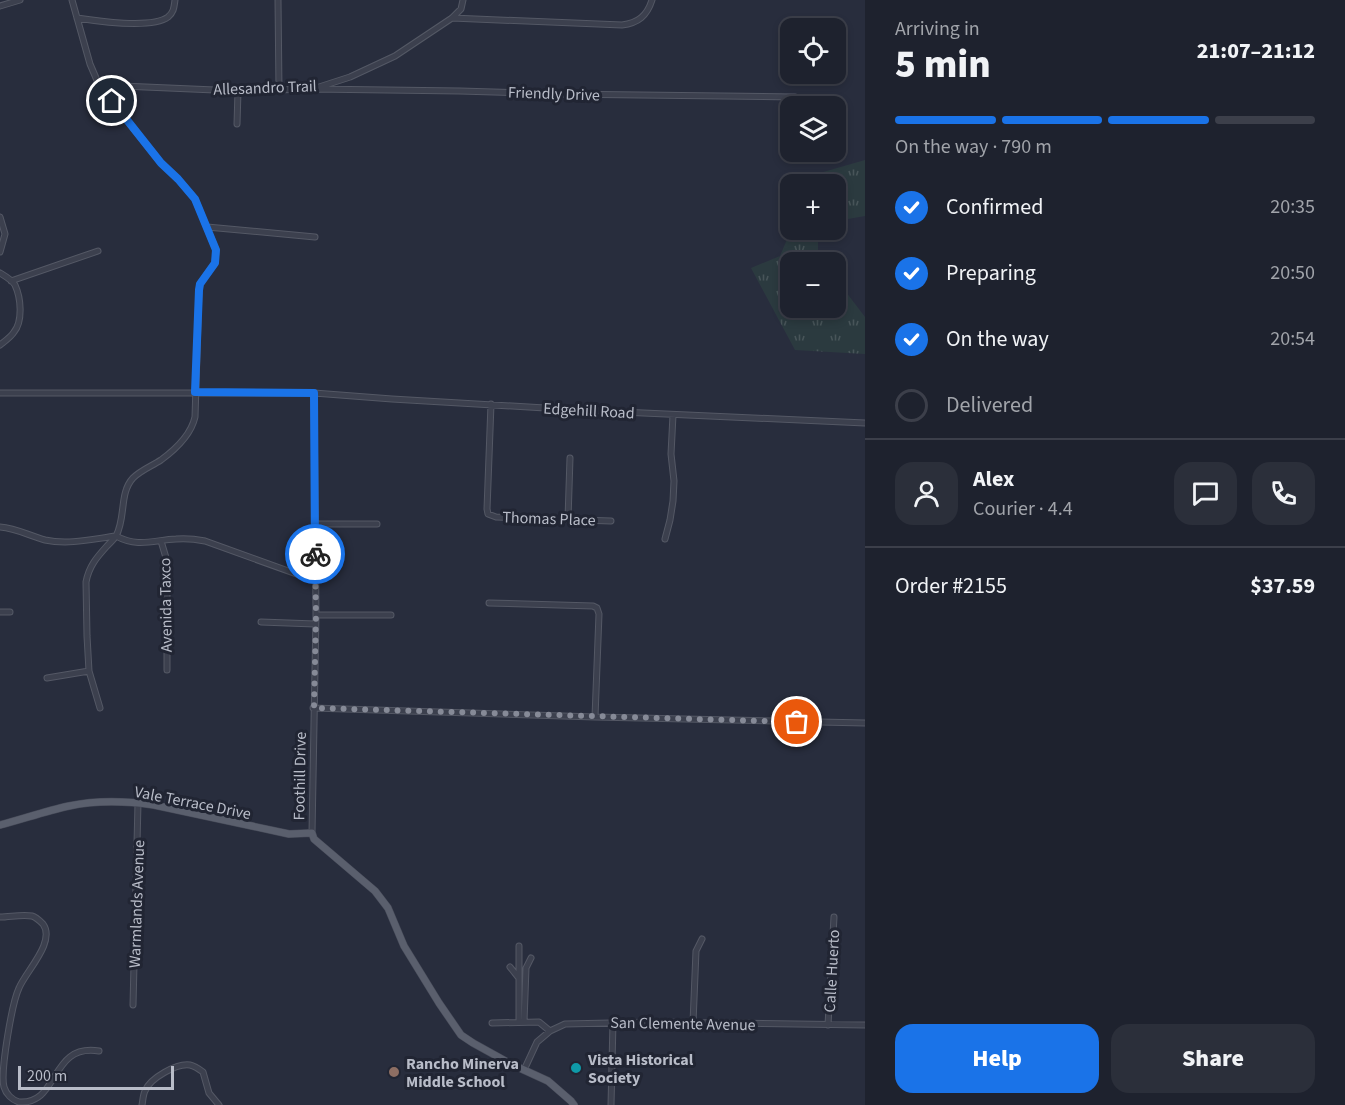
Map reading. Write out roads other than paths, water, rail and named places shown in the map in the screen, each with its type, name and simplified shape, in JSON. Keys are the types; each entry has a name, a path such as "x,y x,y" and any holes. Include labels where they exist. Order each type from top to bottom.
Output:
{"main road":[{"name":"Vale Terrace Drive","path":"0,825 69,806 104,802 154,805 289,834 312,833"},
{"name":"Foothill Drive","path":"312,833 314,840 375,891 388,908 404,946 461,1035 548,1081 574,1105"}],"street":[{"path":"0,6 20,0"},
{"path":"72,0 90,64 99,85 161,163 195,199 216,250 215,263 200,284 199,290 193,425 188,434 162,459 133,478 127,488 116,536 93,562 87,575 89,671 100,708"},
{"path":"76,18 102,22 151,22 169,16 174,10 175,0"},
{"path":"278,0 279,90"},
{"path":"452,18 461,9 463,0"},
{"path":"452,18 622,25 631,24 643,18 652,0"},
{"name":"Allesandro Trail","path":"99,85 238,90 314,89 350,77 395,56 452,18"},
{"name":"Friendly Drive","path":"314,89 780,98"},
{"path":"237,124 238,90"},
{"path":"0,217 6,234 0,252"},
{"path":"207,227 315,237"},
{"path":"11,281 98,251"},
{"path":"0,273 15,285 19,301 19,322 15,332 0,345"},
{"path":"0,393 314,393"},
{"name":"Edgehill Road","path":"314,393 673,415 865,423"},
{"name":"Foothill Drive","path":"312,833 316,615 314,393"},
{"name":"Thomas Place","path":"491,404 488,514 496,517 612,521"},
{"path":"665,539 673,501 674,481 671,454 673,415"},
{"path":"568,519 570,458"},
{"path":"315,524 378,524"},
{"path":"0,526 44,540 59,542 116,536 138,543 175,538 195,539 316,581"},
{"name":"Avenida Taxco","path":"161,541 167,571 167,670"},
{"path":"489,603 592,606 599,610 595,717"},
{"path":"0,612 10,612"},
{"path":"316,615 391,615"},
{"path":"261,622 315,624"},
{"path":"47,678 89,671"},
{"path":"314,708 865,723"},
{"name":"Warmlands Avenue","path":"133,1005 138,803"},
{"name":"Calle Huerto","path":"828,1025 834,916"},
{"path":"0,917 35,917 42,922 46,930 46,944 18,990 10,1020 3,1071 4,1086 9,1096 25,1104 38,1101 47,1094 62,1068 73,1056 99,1051"},
{"path":"693,1023 696,951 702,939"},
{"path":"519,946 521,1022"},
{"path":"521,1022 526,968 531,958"},
{"path":"510,967 519,978"},
{"path":"492,1023 539,1022 550,1031 537,1042 524,1070"},
{"path":"611,1105 613,1022"},
{"name":"San Clemente Avenue","path":"550,1031 565,1024 613,1022 865,1025"},
{"path":"142,1105 146,1089 159,1076 176,1066 193,1065 203,1072 209,1093 219,1105"}],"place":[{"name":"Vista Historical Society","path":"576,1068"},
{"name":"Rancho Minerva Middle School","path":"394,1072"}]}
